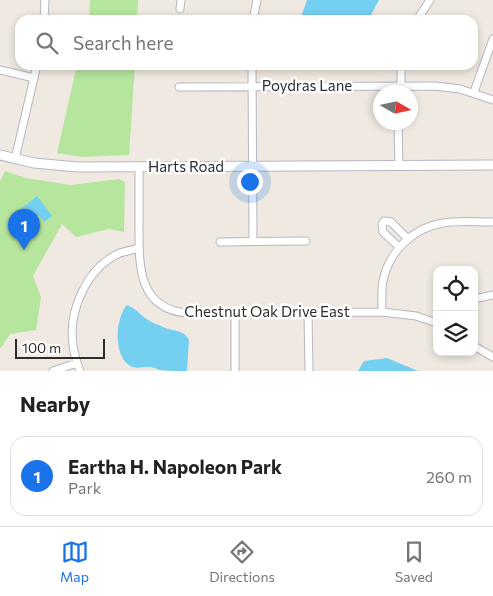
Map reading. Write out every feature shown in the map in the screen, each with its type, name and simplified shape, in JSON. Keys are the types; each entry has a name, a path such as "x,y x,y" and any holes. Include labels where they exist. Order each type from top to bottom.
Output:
{"street":[{"path":"44,15 45,0"},
{"path":"180,9 181,0"},
{"path":"254,15 257,0"},
{"path":"420,15 430,0"},
{"path":"474,92 493,39"},
{"path":"0,70 34,78"},
{"path":"15,159 36,70"},
{"path":"252,70 254,241"},
{"path":"400,85 401,70"},
{"name":"Poydras Lane","path":"179,87 252,86 373,88"},
{"name":"Poydras Lane","path":"418,87 435,86 474,92 493,100"},
{"path":"398,130 399,166"},
{"name":"Harts Road","path":"0,155 63,166 493,165"},
{"name":"Chestnut Oak Drive East","path":"139,167 139,248 142,276 153,298 161,306 178,312 382,312 416,316 433,322"},
{"path":"399,248 383,232 382,224 384,221 391,222 408,239"},
{"path":"382,312 384,280 392,258 408,239 424,229 442,223 493,222"},
{"path":"220,242 306,241"},
{"path":"80,371 73,345 72,331 77,305 82,294 94,273 112,258 121,253 139,248"},
{"path":"478,297 493,295"},
{"path":"308,312 309,371"},
{"path":"234,313 235,371"},
{"path":"478,348 493,357"},
{"path":"54,371 77,363"}],"green space":[{"path":"90,0 138,0 137,15 89,15"},
{"path":"76,70 135,70 129,155 82,157 57,153"},
{"path":"5,171 26,178 71,185 119,179 125,182 124,232 109,229 76,237 62,224 33,276 41,297 36,330 10,334 0,349 0,182"}],"water":[{"path":"307,0 379,0 371,15 302,15"},
{"path":"37,196 52,216 44,222 39,215 30,221 21,209"},
{"path":"127,305 153,323 180,332 186,336 189,340 187,371 134,367 124,361 118,346 118,328 123,311"},
{"path":"387,358 418,371 358,371 364,361"}],"place":[{"name":"Eartha H. Napoleon Park","path":"24,250"}]}
